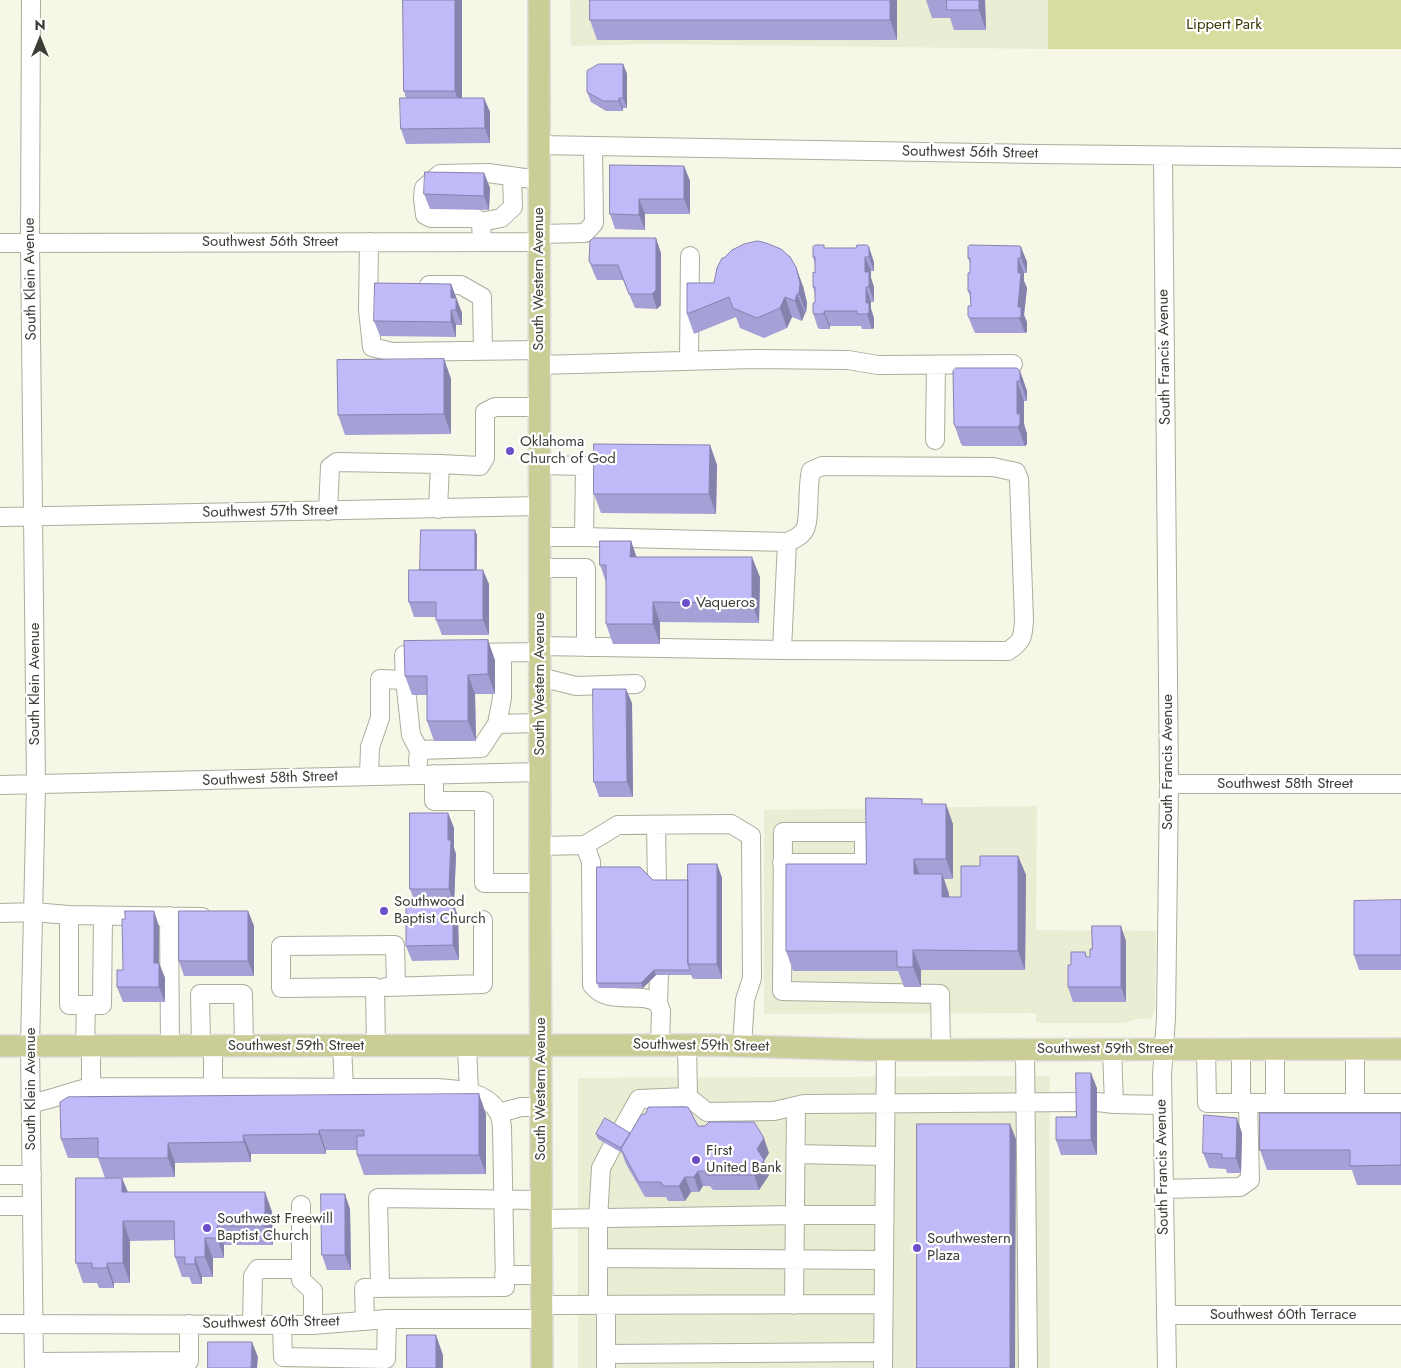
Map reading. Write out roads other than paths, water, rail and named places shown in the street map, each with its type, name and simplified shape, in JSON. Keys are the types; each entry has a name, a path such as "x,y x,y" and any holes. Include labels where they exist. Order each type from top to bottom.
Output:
{"main road":[{"name":"South Western Avenue","path":"539,0 542,1368"},
{"name":"Southwest 59th Street","path":"0,1046 687,1045 886,1050 1401,1049"}],"street":[{"name":"South Klein Avenue","path":"31,0 30,243 36,785 30,1046 34,1365"},
{"name":"Southwest 56th Street","path":"539,145 1163,156 1401,158"},
{"name":"Southwest 56th Street","path":"0,243 482,242 584,233 594,223 593,146"},
{"name":"South Francis Avenue","path":"1163,156 1169,784 1166,1018 1162,1105 1167,1368"},
{"path":"482,242 481,222 476,218 431,218 424,215 424,188 440,174 488,173 539,180"},
{"path":"481,222 501,218 513,207 512,176"},
{"path":"437,242 438,218"},
{"path":"369,242 368,310 372,347 392,352 483,351 540,358 689,361 754,359 848,360 878,365 1013,364"},
{"path":"689,361 690,256"},
{"path":"369,284 387,284"},
{"path":"415,284 461,285 482,297 483,351"},
{"path":"935,440 936,365"},
{"path":"328,511 330,468 337,462 480,466 485,458 485,412 495,407 540,407"},
{"path":"438,509 440,464"},
{"path":"540,465 585,466 584,537"},
{"path":"540,537 786,542 799,537 806,527 808,480 811,470 822,466 993,467 1016,472 1019,479 1024,620 1023,638 1018,645 1008,651 586,647 502,653 404,655 411,735 419,750 434,801 484,801 484,884 540,883"},
{"name":"Southwest 57th Street","path":"0,517 540,506"},
{"path":"782,650 786,542"},
{"path":"540,568 586,568 586,647"},
{"path":"419,750 481,748 497,724 502,698 502,653"},
{"path":"540,677 576,686 636,684"},
{"path":"369,776 370,747 380,718 380,680 405,680"},
{"path":"497,724 540,723"},
{"name":"Southwest 58th Street","path":"0,785 540,772"},
{"name":"Southwest 58th Street","path":"1169,784 1401,784"},
{"path":"540,846 585,845 618,825 731,824 751,836 752,978 745,1000 742,1046"},
{"path":"656,825 657,885"},
{"path":"782,863 864,863 864,832 783,832 782,863 782,991 940,994 941,1050"},
{"path":"585,845 591,862 595,892 595,962 592,985 605,996 651,998 658,1003"},
{"path":"0,912 33,912 69,916 219,917"},
{"path":"69,916 70,1005 102,1005 103,916"},
{"path":"169,916 170,1046"},
{"path":"396,986 395,945 281,946 281,988 375,987 483,984 483,920"},
{"path":"659,975 660,1045"},
{"path":"375,987 376,1046"},
{"path":"214,1087 200,994 243,994 244,1046"},
{"path":"86,1005 91,1087"},
{"path":"687,1045 688,1097"},
{"path":"342,1046 344,1088"},
{"path":"468,1046 469,1092"},
{"path":"1206,1049 1207,1103 1401,1104"},
{"path":"1275,1049 1275,1103"},
{"path":"1355,1049 1355,1104"},
{"path":"612,1147 602,1168 598,1219 598,1258 606,1361 883,1360 886,1050"},
{"path":"1025,1050 1028,1368"},
{"path":"1098,1102 1112,1050"},
{"path":"1164,1189 1240,1186 1250,1180 1241,1050"},
{"path":"31,1103 48,1101 76,1090 91,1087 452,1088 469,1092 487,1101 499,1113 502,1128 504,1287 364,1288 365,1321"},
{"path":"621,1131 638,1099 688,1097 707,1112 774,1111 804,1104 1098,1102 1162,1105"},
{"path":"794,1305 796,1106"},
{"path":"499,1113 521,1107 541,1107"},
{"path":"796,1154 885,1156"},
{"path":"0,1176 32,1176"},
{"path":"380,1287 378,1198 504,1201 541,1210 598,1219 884,1215"},
{"path":"301,1205 301,1280 313,1291 313,1324"},
{"path":"0,1206 32,1206"},
{"path":"598,1258 884,1260"},
{"path":"252,1324 253,1276 258,1269 301,1268"},
{"path":"504,1275 542,1275"},
{"name":"Southwest 60th Street","path":"0,1324 313,1324 542,1312 602,1305 884,1304"},
{"name":"Southwest 60th Terrace","path":"1166,1315 1401,1315"},
{"path":"282,1324 283,1357 386,1359 387,1319"},
{"path":"34,1365 189,1361 189,1324"}],"place":[{"name":"Oklahoma Church of God","path":"510,451"},
{"name":"Vaqueros","path":"686,603"},
{"name":"Southwood Baptist Church","path":"384,911"},
{"name":"First United Bank","path":"696,1160"},
{"name":"Southwest Freewill Baptist Church","path":"207,1228"},
{"name":"Southwestern Plaza","path":"917,1248"}],"park label":[{"name":"Lippert Park","path":"1224,25"}]}
